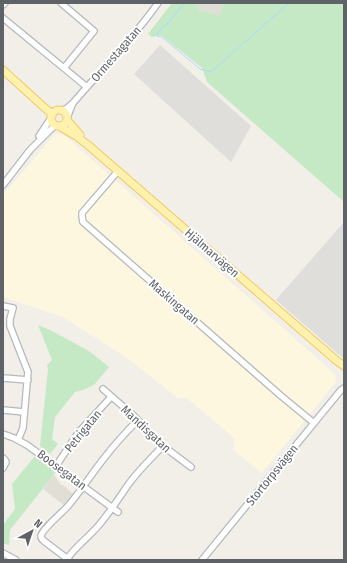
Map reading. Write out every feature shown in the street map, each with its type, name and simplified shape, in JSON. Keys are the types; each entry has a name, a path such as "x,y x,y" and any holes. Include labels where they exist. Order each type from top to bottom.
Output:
{"main road":[{"path":"3,70 28,94 46,108 52,117 53,122 58,125 64,124 67,119 66,113 24,89"},
{"path":"52,117 54,112 60,110"},
{"name":"Hjälmarvägen","path":"67,119 88,144 118,171 344,366"},
{"name":"Hjälmarvägen","path":"58,125 88,144"},
{"name":"Hjälmarvägen","path":"337,361 344,372"}],"street":[{"path":"61,3 94,31 64,68"},
{"name":"Ormestagatan","path":"60,110 73,103 146,19 158,3"},
{"path":"3,18 87,87"},
{"name":"Ormestagatan","path":"67,119 73,103"},
{"path":"3,186 52,117"},
{"path":"30,150 50,130 58,125"},
{"name":"Maskingatan","path":"118,171 85,210 82,216 83,222 314,423"},
{"path":"3,306 13,308 10,326 28,371 22,430 18,440"},
{"path":"3,378 28,380"},
{"name":"Stortorpsvägen","path":"202,560 343,389 344,384"},
{"name":"Mandisgatan","path":"103,389 134,416 163,446 191,467"},
{"name":"Petrigatan","path":"56,466 78,433 111,397"},
{"path":"3,410 24,412"},
{"path":"138,420 104,458 68,506 44,530 41,535 42,539 68,559 75,549 98,526 128,484 163,446"},
{"name":"Boosegatan","path":"3,434 27,444 118,512"},
{"path":"3,458 6,462 3,468"},
{"path":"3,553 16,560"}],"shaded area":[{"path":"195,3 224,3 219,15 200,11"},
{"path":"160,45 251,126 231,162 134,74"},
{"path":"55,134 63,134 335,374 336,382 262,473 233,450 235,439 187,398 178,398 127,358 65,318 3,297 3,195"},
{"path":"344,222 344,359 276,300"},
{"path":"54,475 62,486 63,485 74,495 65,506 43,489"}],"green space":[{"path":"172,3 195,3 200,11 219,15 224,3 344,3 344,202 207,82 202,68 161,35 152,37 148,34"},
{"path":"38,325 89,351 109,367 94,385 75,392 55,417 52,439 58,444 50,454 40,446 48,369 47,365 52,360"},
{"path":"35,456 56,472 10,530 9,545 3,543 3,525 15,509 12,484"}],"waterway":[{"path":"184,3 168,23 159,31 157,34 158,37 161,36 200,69 211,72 289,3"}]}
